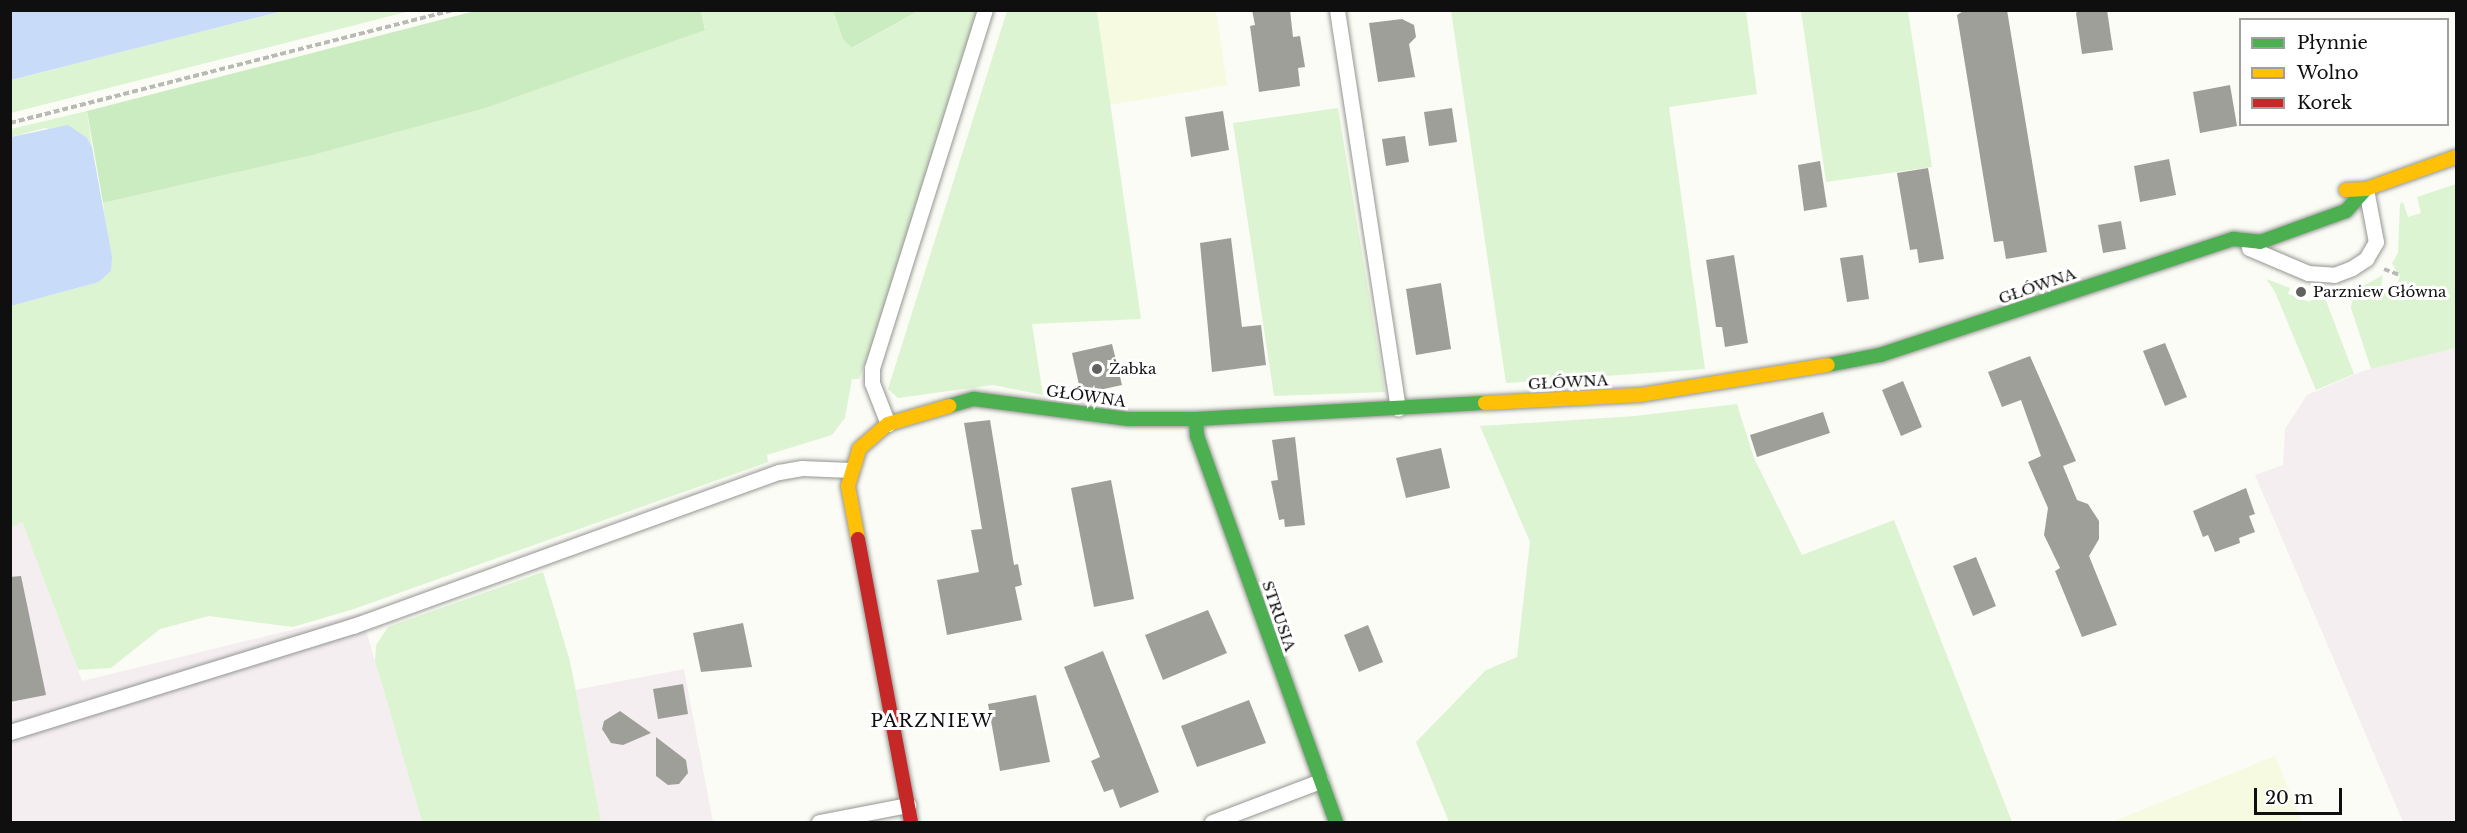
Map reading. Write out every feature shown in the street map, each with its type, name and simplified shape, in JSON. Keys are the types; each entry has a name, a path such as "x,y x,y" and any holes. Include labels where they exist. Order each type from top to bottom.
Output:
{"street":[{"name":"GŁÓWNA","path":"2332,194 2366,189 2457,157"},
{"name":"GŁÓWNA","path":"850,470 867,438 888,424 944,405 985,399 1120,418 1196,418 1640,395 1841,363 1928,342 2233,239 2260,242 2346,211 2366,189"},
{"name":"GŁÓWNA","path":"2233,239 2245,227"},
{"name":"STRUSIA","path":"1196,418 1197,436 1336,822"},
{"path":"850,470 853,514 911,822"}],"lane":[{"path":"888,424 872,383 872,368 986,10"},
{"path":"1337,10 1398,408"},
{"path":"2233,239 2270,259 2308,273 2345,272 2366,259 2376,242 2366,189"},
{"path":"10,732 353,626 779,472 802,468 850,470"},
{"path":"1212,822 1320,781"},
{"path":"819,822 908,805"}],"path":[{"path":"10,123 453,10"},
{"path":"2384,269 2400,275"}],"shaded area":[{"path":"2456,348 2456,822 2403,822 2255,475 2283,465 2285,429 2307,395 2363,371"},
{"path":"22,522 82,681 361,613 422,822 11,822 10,528"},
{"path":"684,669 713,822 601,822 575,690"}],"green space":[{"path":"833,10 918,11 852,48 843,39"},
{"path":"283,11 410,11 11,113 11,80"},
{"path":"475,11 701,11 705,30 485,108 312,155 103,203 87,111"},
{"path":"701,11 833,11 843,39 853,48 918,11 978,11 888,303 859,379 852,379 845,418 832,435 767,455 768,462 354,609 293,627 209,616 160,629 111,668 78,670 22,522 11,528 11,306 99,282 111,271 103,203 233,173 705,29"},
{"path":"1007,11 1097,11 1141,319 1032,324 1043,395 993,385 898,398 888,389"},
{"path":"1097,11 1216,11 1227,85 1110,105"},
{"path":"1451,11 1746,11 1757,94 1669,107 1705,369 1506,383"},
{"path":"1801,11 1908,11 1932,167 1826,182"},
{"path":"1338,108 1385,392 1274,396 1233,123"},
{"path":"87,111 92,147 87,138 45,128 11,137 11,129"},
{"path":"2456,184 2456,348 2371,369 2351,308 2354,291 2383,275 2381,287 2394,291 2400,277 2392,263 2398,253 2400,204 2403,202 2408,217 2421,213 2417,197"},
{"path":"2266,279 2290,288 2288,294 2310,302 2313,295 2325,298 2354,374 2316,390 2274,290"},
{"path":"1737,404 1754,458 1802,555 1894,520 2012,822 1449,822 1416,742 1486,670 1517,657 1530,542 1480,426 1635,416"},
{"path":"543,572 570,661 601,822 422,822 375,661 376,645 388,627"},
{"path":"2275,756 2302,822 2112,822"}],"water":[{"path":"11,10 283,10 283,11 11,80"},
{"path":"68,125 87,138 92,147 112,257 111,271 99,282 11,306 11,137"}],"building":[{"path":"1252,10 1290,10 1293,37 1300,36 1305,67 1298,68 1300,86 1259,92 1250,26 1255,25"},
{"path":"1965,10 2007,10 2047,252 2006,259 2003,241 1994,242 1957,15"},
{"path":"2080,10 2107,10 2113,50 2082,54 2076,13"},
{"path":"1402,19 1414,25 1416,37 1409,44 1415,77 1378,82 1369,23"},
{"path":"2230,85 2237,126 2200,133 2193,92"},
{"path":"1452,108 1457,142 1429,146 1424,112"},
{"path":"1223,111 1229,150 1191,157 1185,117"},
{"path":"1405,136 1409,162 1386,166 1382,139"},
{"path":"2169,159 2176,195 2140,202 2134,166"},
{"path":"1820,161 1827,207 1804,211 1798,165"},
{"path":"1928,168 1944,259 1919,263 1917,249 1910,250 1897,173"},
{"path":"2121,221 2126,249 2103,253 2098,225"},
{"path":"1231,238 1242,327 1261,325 1266,365 1212,372 1200,243"},
{"path":"1734,255 1748,343 1725,347 1722,327 1716,327 1706,260"},
{"path":"1863,255 1869,299 1847,302 1840,258"},
{"path":"1441,283 1451,349 1416,355 1406,289"},
{"path":"2165,343 2187,397 2165,406 2143,351"},
{"name":"Żabka","path":"1112,344 1122,385 1081,394 1072,353"},
{"path":"2030,356 2076,461 2063,466 2077,500 2088,504 2099,521 2099,539 2089,556 2117,625 2082,637 2055,571 2060,568 2044,535 2048,508 2028,462 2041,456 2021,400 2002,407 1988,372"},
{"path":"1903,381 1922,427 1901,436 1882,390"},
{"path":"1823,412 1830,433 1757,457 1750,435"},
{"path":"990,420 1014,565 1018,564 1022,585 1015,587 1022,620 947,635 937,580 979,572 971,530 982,529 964,423"},
{"path":"1295,437 1305,525 1285,527 1284,519 1279,520 1271,481 1278,480 1272,440"},
{"path":"1441,448 1450,488 1406,498 1396,458"},
{"path":"1111,480 1134,599 1094,607 1071,488"},
{"path":"2246,488 2255,514 2249,516 2255,532 2239,538 2240,543 2215,552 2208,535 2203,537 2193,511"},
{"path":"1976,557 1996,606 1973,616 1953,566"},
{"path":"21,576 46,695 10,702 10,577"},
{"path":"1208,610 1227,653 1163,680 1145,635"},
{"path":"743,623 752,667 701,672 693,633"},
{"path":"1368,625 1383,662 1359,672 1344,635"},
{"path":"1103,651 1159,792 1120,808 1113,789 1104,792 1091,761 1100,757 1064,667"},
{"path":"683,684 688,714 658,719 653,689"},
{"path":"1036,695 1050,762 1000,771 988,704"},
{"path":"1249,700 1266,743 1197,767 1181,726"},
{"path":"620,711 651,733 623,745 611,743 602,729 604,721"},
{"path":"656,737 686,760 688,773 679,784 668,785 656,776"}],"traffic: fast":[{"path":"1828,365 1880,355 2233,239 2260,242 2346,211 2366,189"},
{"path":"949,406 974,399 1129,419 1196,419 1485,403"},
{"path":"1196,419 1197,436 1336,822"}],"traffic: slow":[{"path":"2346,190 2366,189 2456,157"},
{"path":"1485,403 1640,395 1828,365"},
{"path":"858,539 848,486 859,449 888,424 949,406"}],"traffic: jam":[{"path":"858,539 911,822"}],"place":[{"name":"Parzniew Główna","path":"2301,292"},
{"name":"Żabka","path":"1097,369"}],"district":[{"name":"PARZNIEW","path":"932,721"}]}
